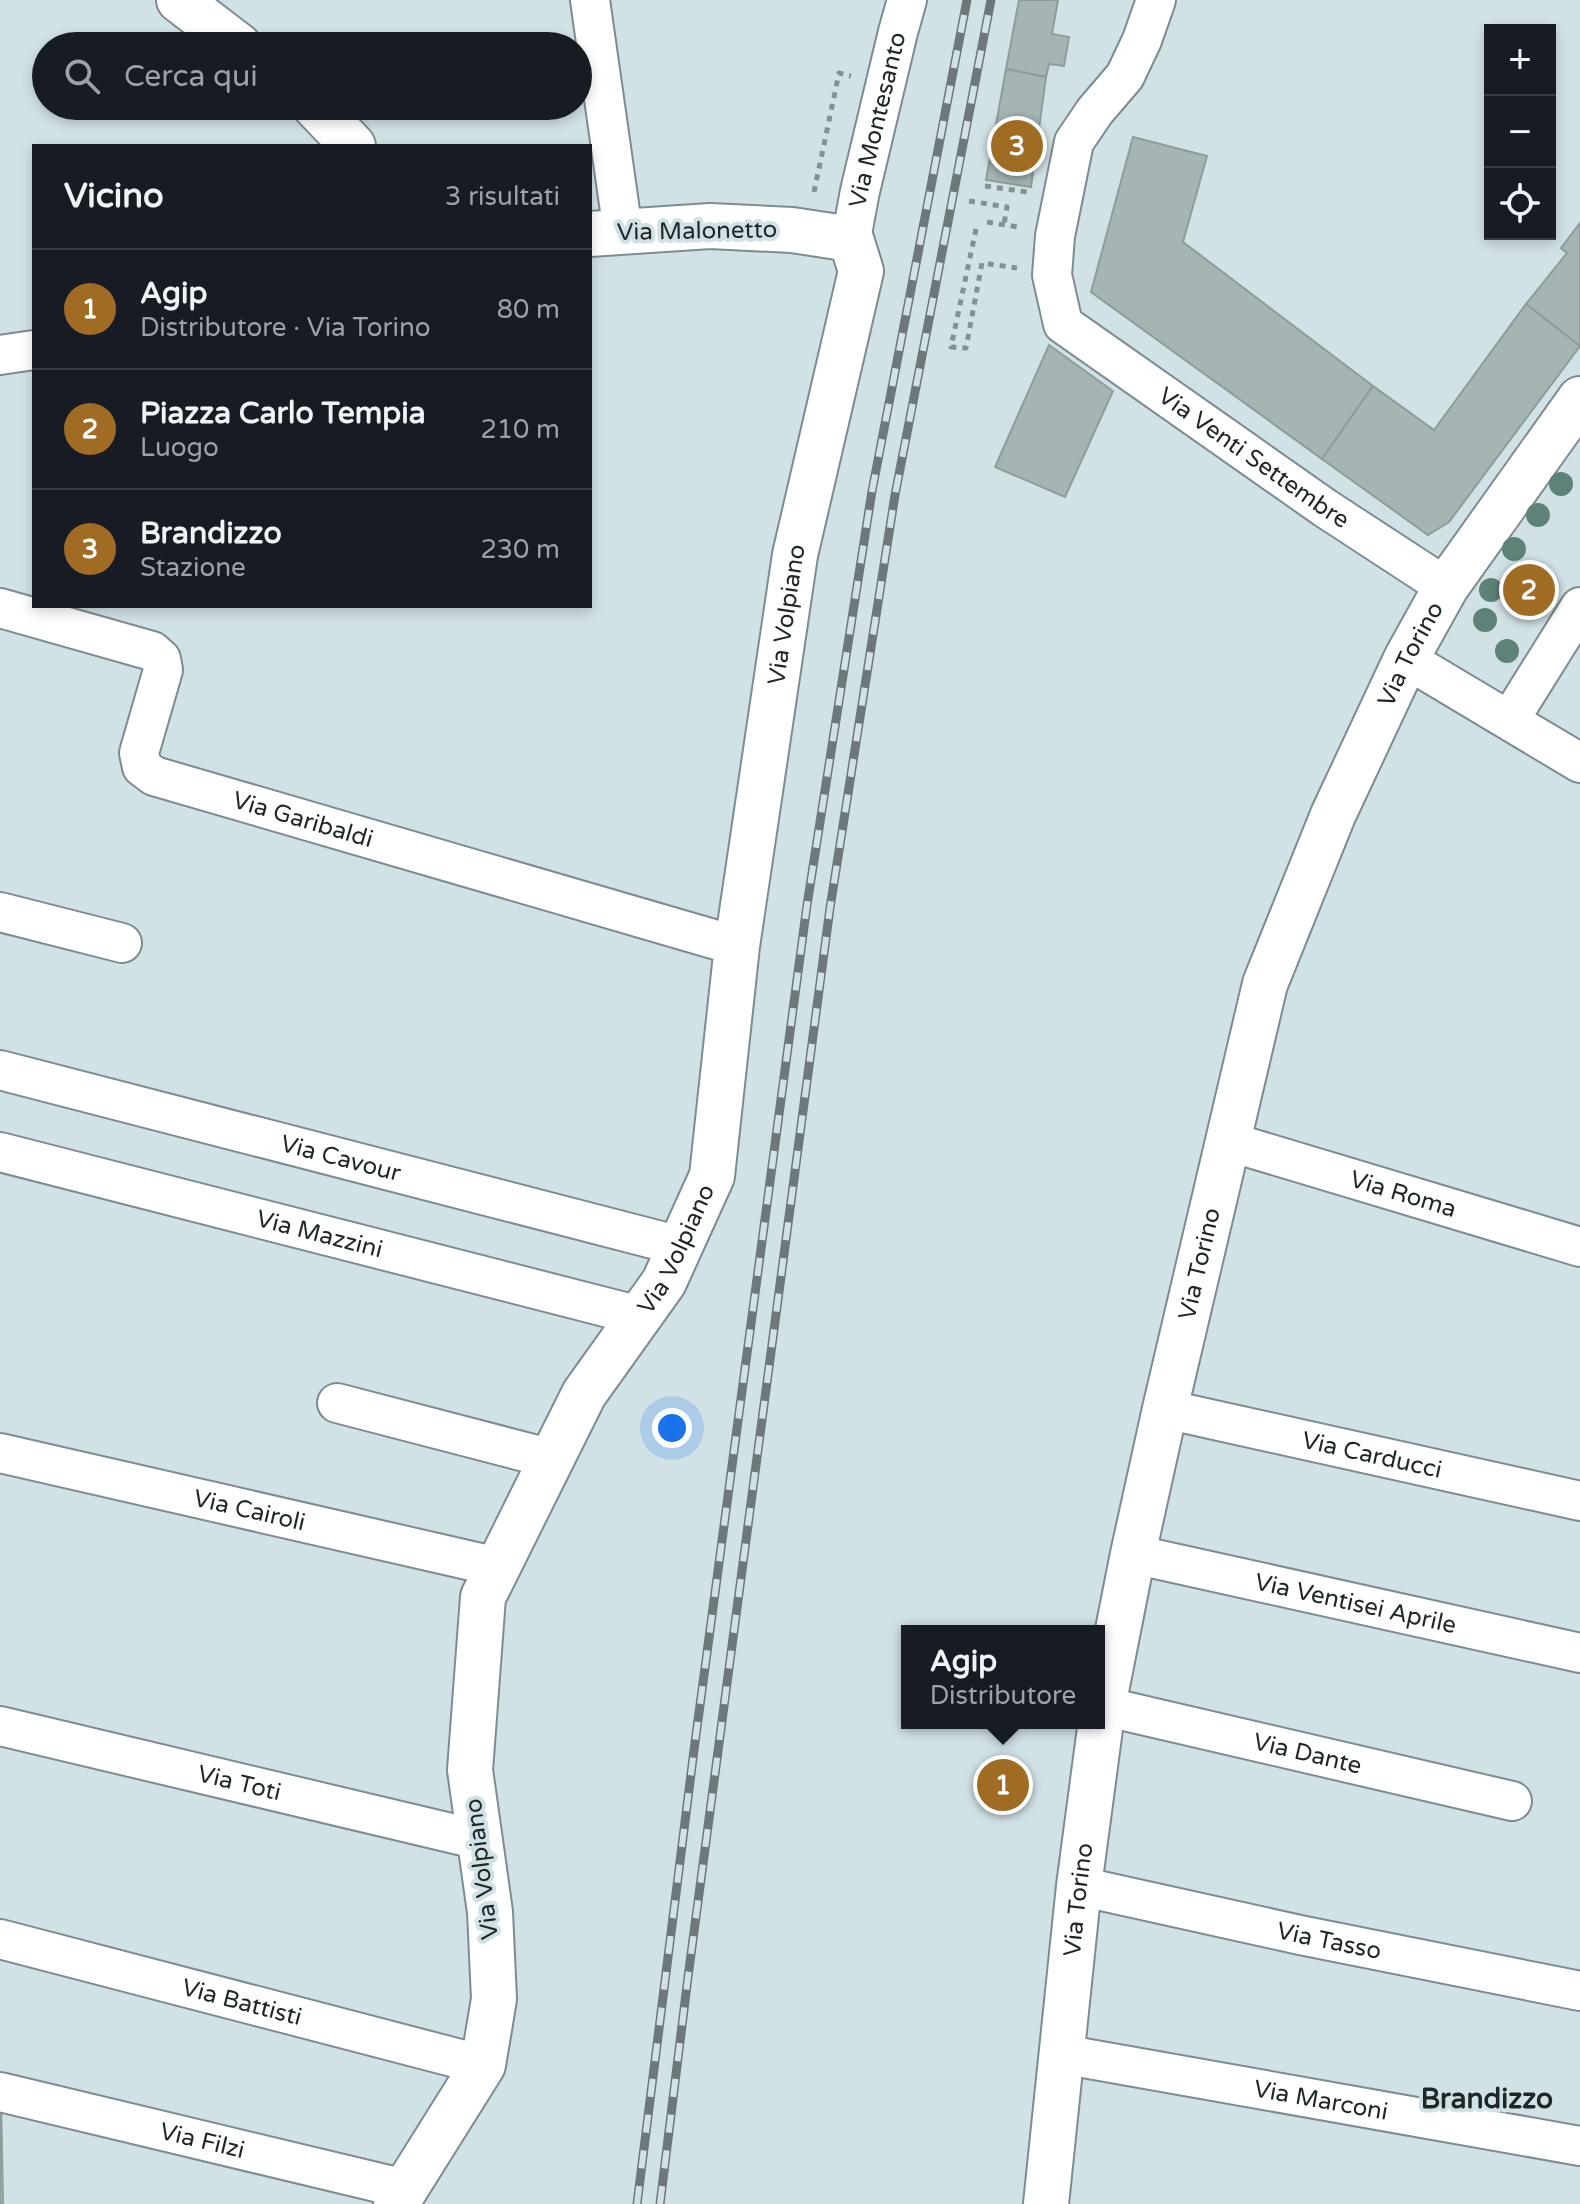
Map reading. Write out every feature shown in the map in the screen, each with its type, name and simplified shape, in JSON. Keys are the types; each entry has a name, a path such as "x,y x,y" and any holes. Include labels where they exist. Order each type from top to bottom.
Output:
{"street":[{"path":"179,0 221,32"},
{"path":"590,0 606,233"},
{"name":"Via Montesanto","path":"851,239 907,0"},
{"name":"Via Venti Settembre","path":"1156,0 1125,76 1074,142 1055,236 1052,275 1063,324 1325,508 1446,587"},
{"path":"328,120 351,144"},
{"name":"Via Malonetto","path":"606,233 710,226 792,230 851,239"},
{"name":"Via Volpiano","path":"400,2197 483,2065 494,1999 490,1912 470,1770 483,1597 584,1394 664,1282 712,1176 737,946 795,555 861,271 851,239"},
{"path":"0,355 32,350"},
{"name":"Via Torino","path":"1105,1696 1165,1409 1265,984 1333,815 1406,659 1446,587 1580,399"},
{"path":"1510,719 1580,607"},
{"name":"Via Garibaldi","path":"0,608 152,651 161,659 163,670 139,753 142,767 154,776 737,946"},
{"path":"1406,659 1580,763"},
{"path":"0,912 122,943"},
{"name":"Via Cavour","path":"0,1070 680,1246"},
{"name":"Via Roma","path":"1227,1141 1580,1247"},
{"name":"Via Mazzini","path":"0,1152 640,1316"},
{"path":"337,1403 552,1459"},
{"name":"Via Carducci","path":"1165,1409 1580,1501"},
{"name":"Via Cairoli","path":"0,1453 498,1567"},
{"name":"Via Ventisei Aprile","path":"1133,1554 1580,1653"},
{"name":"Via Dante","path":"1105,1706 1512,1801"},
{"name":"Via Toti","path":"0,1726 480,1840"},
{"name":"Via Torino","path":"1046,2204 1079,1886 1100,1729"},
{"name":"Via Tasso","path":"1079,1886 1300,1935 1580,1991"},
{"name":"Via Battisti","path":"0,1939 483,2065"},
{"name":"Via Marconi","path":"1061,2054 1580,2146"},
{"name":"Via Filzi","path":"0,2092 400,2197"}],"path":[{"path":"985,186 1039,194"},
{"path":"969,201 1007,207 1004,224"},
{"path":"987,222 1019,227"},
{"path":"976,229 951,347 966,348 982,263 1026,269"}],"building":[{"path":"1019,0 1058,0 1052,34 1069,37 1064,66 1049,64 1046,77 1006,69"},
{"path":"1006,69 1046,77 1031,187 986,180"},
{"path":"1133,137 1207,156 1183,242 1373,386 1322,459 1091,292"},
{"path":"1580,223 1580,346 1526,304 1567,253 1561,248"},
{"path":"1526,304 1580,346 1449,522 1428,535 1322,459 1373,386 1434,430"},
{"path":"1049,345 1113,391 1065,497 995,467"},
{"path":"1,2099 3,2204 0,2204"}],"railway":[{"path":"637,2204 807,905 872,491 967,0"},
{"path":"660,2204 830,908 895,495 991,0"}],"place":[{"name":"Brandizzo","path":"1017,146"},
{"name":"Piazza Carlo Tempia","path":"1529,590"},
{"name":"Agip","path":"1003,1785"}],"district":[{"name":"Brandizzo","path":"1487,2099"}]}
